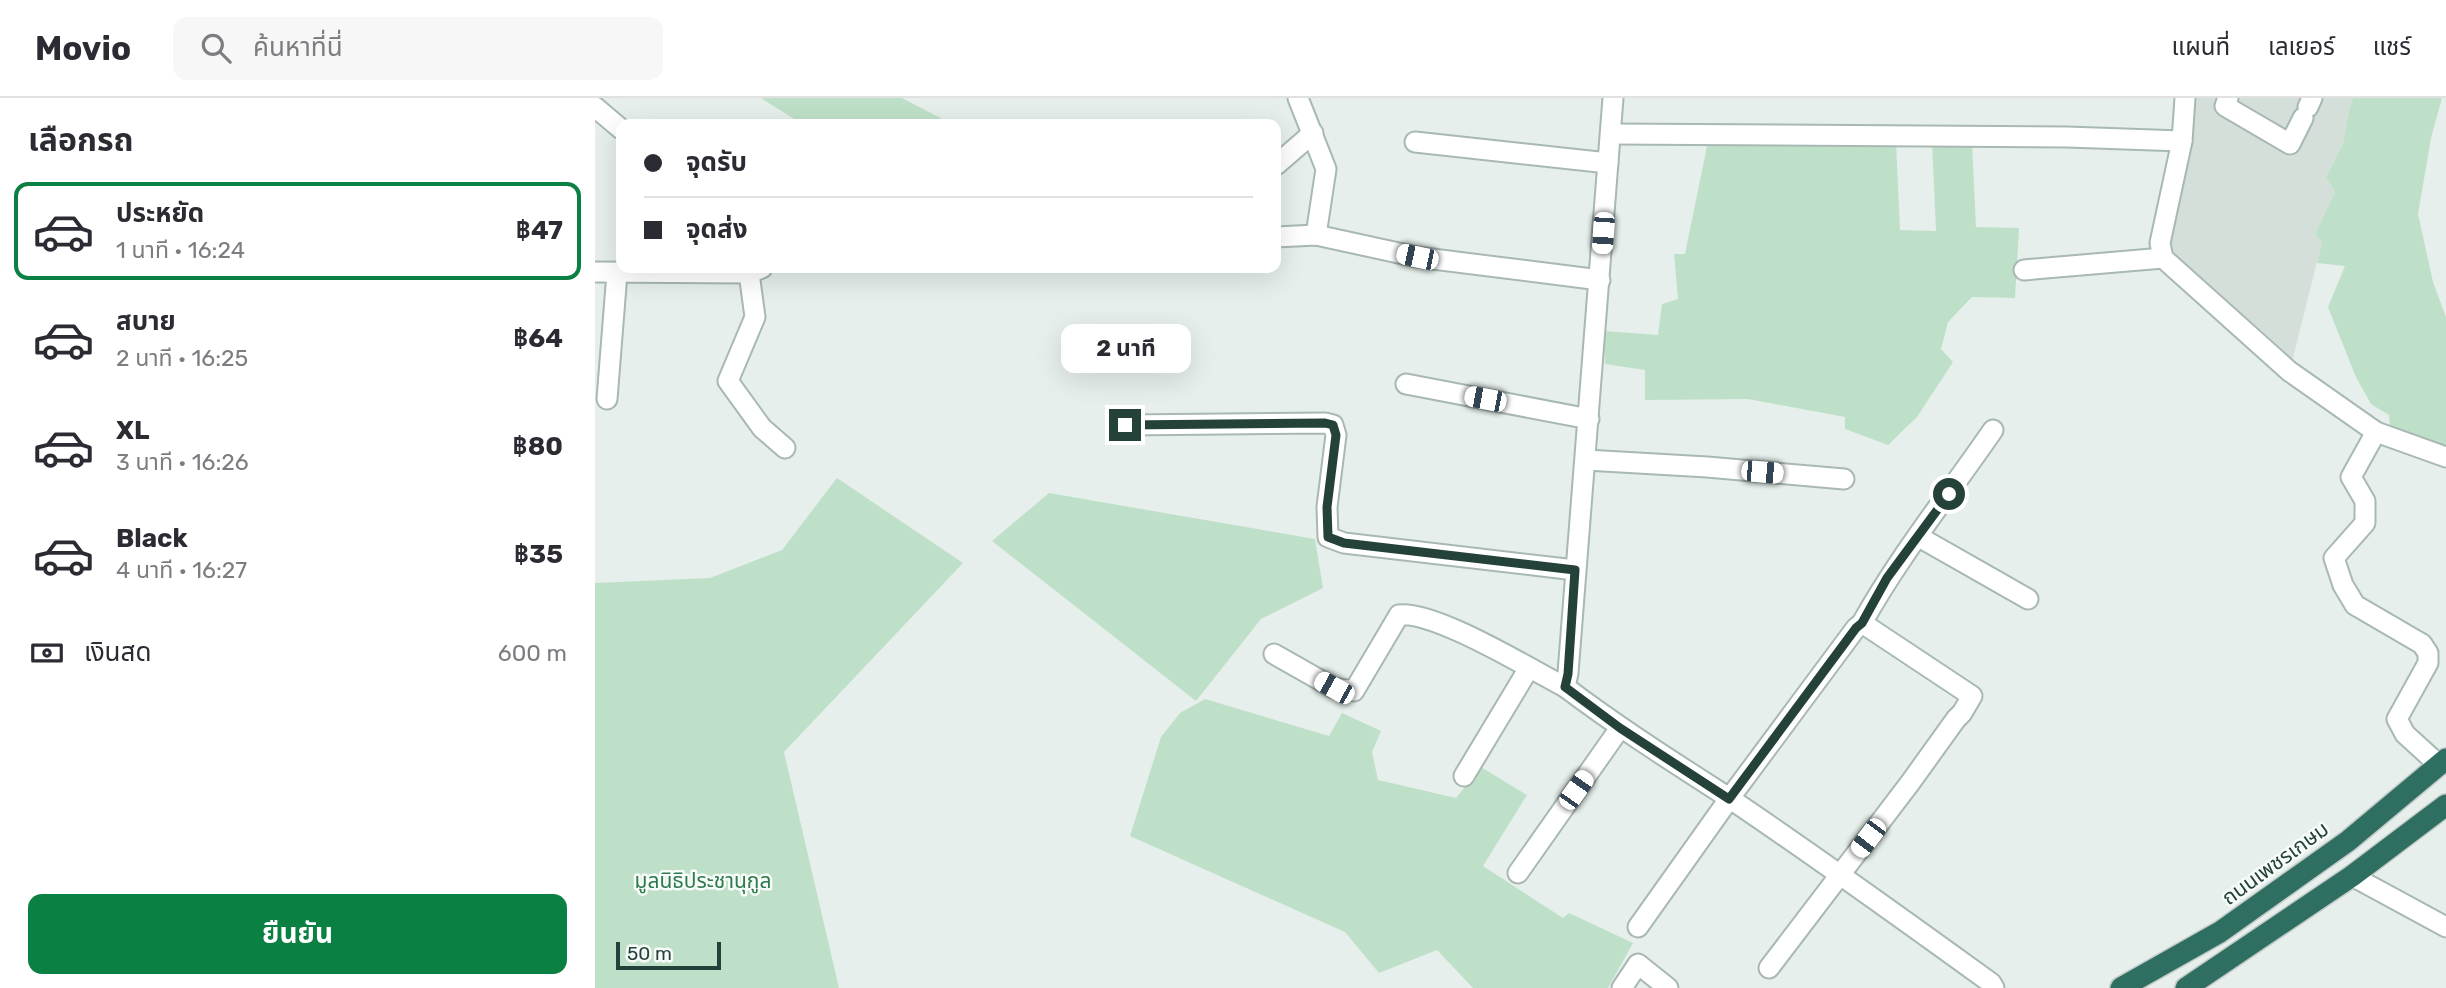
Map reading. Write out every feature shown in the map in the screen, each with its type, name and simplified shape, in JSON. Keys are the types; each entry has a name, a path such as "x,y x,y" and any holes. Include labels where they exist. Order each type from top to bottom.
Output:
{"highway":[{"name":"ถนนเพชรเกษม","path":"2120,988 2220,932 2348,841 2443,762"},
{"path":"2194,986 2352,876 2446,805"}],"street":[{"path":"1298,98 1326,169 1316,235"},
{"path":"1565,687 1586,460 1613,98"},
{"path":"2185,98 2182,141 2160,243 2163,258 2289,371 2376,432 2446,457"},
{"path":"2228,98 2225,106 2290,144 2307,108"},
{"path":"595,107 616,125"},
{"path":"1281,161 1313,133"},
{"path":"1611,134 2067,137 2182,141"},
{"path":"1415,142 1608,163"},
{"path":"1281,237 1316,235 1417,257 1600,280"},
{"path":"2024,270 2163,258"},
{"path":"595,272 616,273"},
{"path":"607,399 617,273"},
{"path":"755,273 755,317 728,382 762,428 785,448"},
{"path":"1406,384 1589,419"},
{"path":"1125,425 1333,425 1336,435 1327,507 1328,537 1344,543 1575,570"},
{"path":"1638,927 1729,799 1862,623 1887,578 1919,537 1993,430"},
{"path":"2376,432 2351,477 2365,501 2365,523 2334,558 2343,585 2355,605 2422,644 2428,653 2427,663 2397,719 2405,734 2443,762"},
{"path":"1586,460 1844,479"},
{"path":"1919,537 2028,599"},
{"path":"1274,654 1334,688 1354,691 1399,615 1431,619 1565,687 1620,728 1841,875 1991,983 1994,988"},
{"path":"1769,968 1962,713 1972,696 1862,623"},
{"path":"1464,776 1529,668"},
{"path":"1518,873 1620,728"},
{"path":"2352,876 2446,927"},
{"path":"1622,988 1638,964 1668,988"}],"shaded area":[{"path":"2192,98 2353,98 2343,144 2326,177 2335,192 2315,234 2322,242 2292,362 2171,259 2168,238"}],"green space":[{"path":"761,98 902,98 942,119 794,119"},
{"path":"2353,98 2442,98 2431,138 2418,214 2433,282 2446,317 2446,449 2390,427 2389,415 2371,404 2356,377 2328,307 2345,266 2317,263 2322,242 2315,234 2335,192 2326,177 2343,144"},
{"path":"1896,142 1900,230 1936,231 1932,142 1972,143 1976,227 2019,228 2015,298 1972,297 1948,322 1941,349 1953,362 1917,417 1888,445 1845,429 1845,417 1748,399 1645,400 1645,370 1605,364 1604,331 1658,335 1662,304 1678,299 1674,254 1685,254 1707,146"},
{"name":"มูลนิธิประชานุกูล","path":"837,478 963,563 784,752 839,988 595,988 595,583 710,578 782,550"},
{"path":"1049,493 1315,539 1323,588 1261,619 1196,701 992,541"},
{"path":"1205,699 1329,736 1342,713 1381,731 1372,752 1378,780 1456,798 1481,767 1527,795 1483,866 1563,918 1569,913 1633,943 1608,988 1473,988 1437,950 1379,973 1345,932 1130,836 1161,737 1180,713"}],"route":[{"path":"1125,425 1333,425 1336,435 1327,507 1328,537 1344,543 1575,570 1565,687 1620,728 1729,799 1862,623 1887,578 1949,494"}]}
